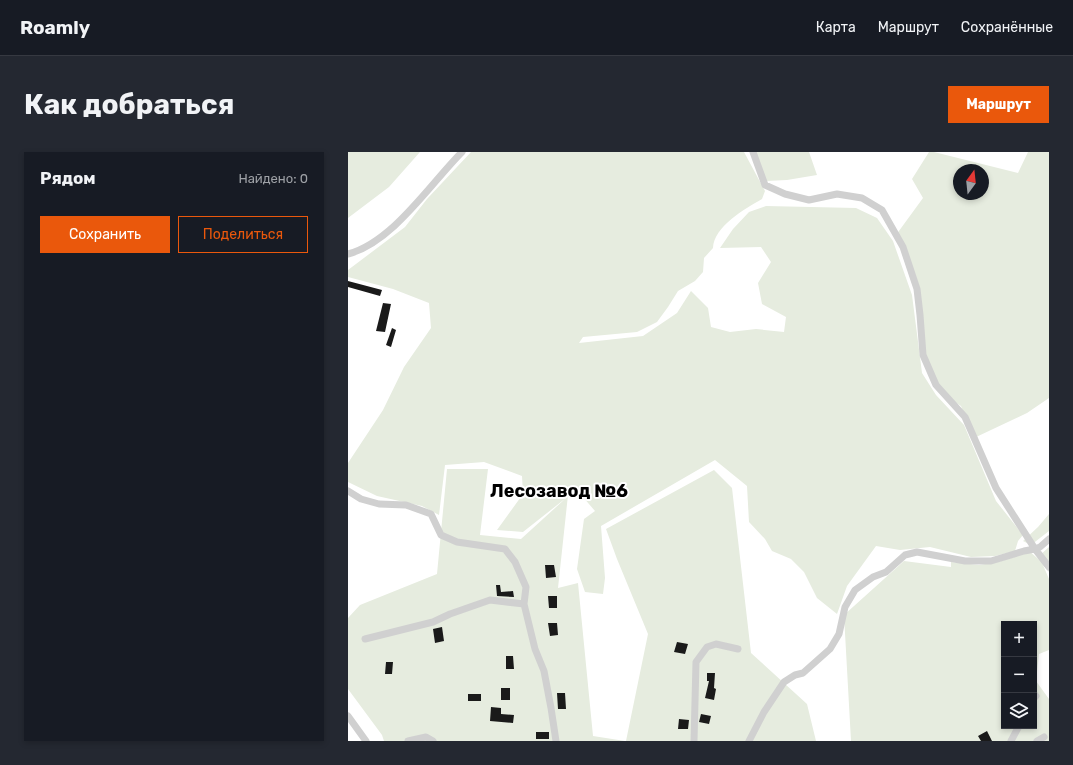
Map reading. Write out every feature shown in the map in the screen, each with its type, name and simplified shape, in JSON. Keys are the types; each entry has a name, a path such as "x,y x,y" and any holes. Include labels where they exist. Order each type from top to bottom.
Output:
{"street":[{"path":"348,254 386,234 422,197 462,152"},
{"path":"753,152 765,185 785,194 809,200 837,194 862,198 882,210 903,247 917,289 923,355 936,385 965,416 996,488 1035,549 1049,567"},
{"path":"348,491 361,499 373,503 406,505 431,514 441,535 457,542 505,549 515,562 526,587 524,604 535,650 544,671 556,741"},
{"path":"749,741 764,712 784,682 803,673 830,649 839,634 845,607 855,590 873,577 886,572 905,556 917,552 965,561 991,561 1035,549 1040,547 1049,539"},
{"path":"365,639 433,622 450,614 490,600 524,604"},
{"path":"694,741 696,662 708,647 716,644 738,649"},
{"path":"348,716 366,741"},
{"path":"1011,741 1017,729"},
{"path":"408,741 426,737 433,741"}],"shaded area":[{"path":"348,152 420,152 389,187 348,218"},
{"path":"471,152 744,152 765,191 762,199 739,213 724,225 715,240 713,248 704,258 703,272 695,281 678,291 657,322 637,332 583,337 579,343 643,336 677,313 691,291 708,308 711,327 730,332 756,329 784,332 786,317 762,304 758,283 771,262 761,247 720,248 733,229 749,212 766,206 856,208 877,218 893,241 912,295 922,373 936,395 964,425 996,501 1023,535 1018,541 1015,551 995,556 971,557 930,547 900,550 876,546 847,586 837,614 817,598 804,572 791,559 772,551 765,539 749,522 747,486 715,460 601,526 605,578 603,594 585,592 577,569 584,519 595,511 576,489 568,495 558,588 578,583 593,736 625,741 384,741 382,735 348,689 348,618 360,605 437,574 447,469 488,469 480,535 521,539 566,498 523,532 497,530 523,494 522,476 484,462 445,465 439,515 422,506 377,496 348,482 348,463 383,410 404,367 431,328 429,303 393,289 348,277 348,270 405,227 427,199"},
{"path":"750,152 809,152 817,175 787,180 766,181"},
{"path":"929,152 982,164 953,164 953,200 989,200 989,166 1018,173 1028,152 1049,152 1049,398 1027,413 974,438 961,406 942,394 926,360 917,297 896,235 923,198 912,179"},
{"path":"714,470 732,488 751,653 807,704 816,741 626,741 648,634 606,529"},
{"path":"1049,514 1049,531 1031,545 1023,541 1038,527"},
{"path":"1049,547 1049,572 1043,565 1049,579 1049,650 1039,654 1037,672 1037,621 1001,621 1001,729 1037,729 1037,682 1049,699 1049,741 851,741 844,615 904,561 951,567 951,562 979,565 998,562 1030,552 1042,562 1039,556"}],"building":[{"path":"348,281 382,290 380,296 348,287"},
{"path":"383,303 391,304 385,332 376,331"},
{"path":"392,328 396,330 391,347 386,345"},
{"path":"545,565 554,565 556,577 546,578"},
{"path":"496,585 500,585 501,592 513,591 514,597 497,596"},
{"path":"548,596 557,596 557,608 549,608"},
{"path":"548,623 557,623 558,635 550,636"},
{"path":"442,627 444,641 435,643 433,629"},
{"path":"677,642 688,644 685,654 674,652"},
{"path":"506,656 513,656 514,669 506,669"},
{"path":"386,662 393,662 392,674 385,674"},
{"path":"707,673 715,673 714,688 716,689 714,700 705,698 709,681 707,681"},
{"path":"501,688 510,688 510,700 501,700"},
{"path":"557,693 565,693 566,709 558,709"},
{"path":"468,694 481,694 481,701 468,701"},
{"path":"491,707 501,708 501,714 514,715 513,723 490,721"},
{"path":"701,714 711,716 709,724 699,722"},
{"path":"679,719 689,720 688,729 678,729"},
{"path":"987,731 992,741 981,741 978,736"},
{"path":"536,732 549,732 549,739 536,739"}],"district":[{"name":"Лесозавод №6","path":"559,491"}]}
